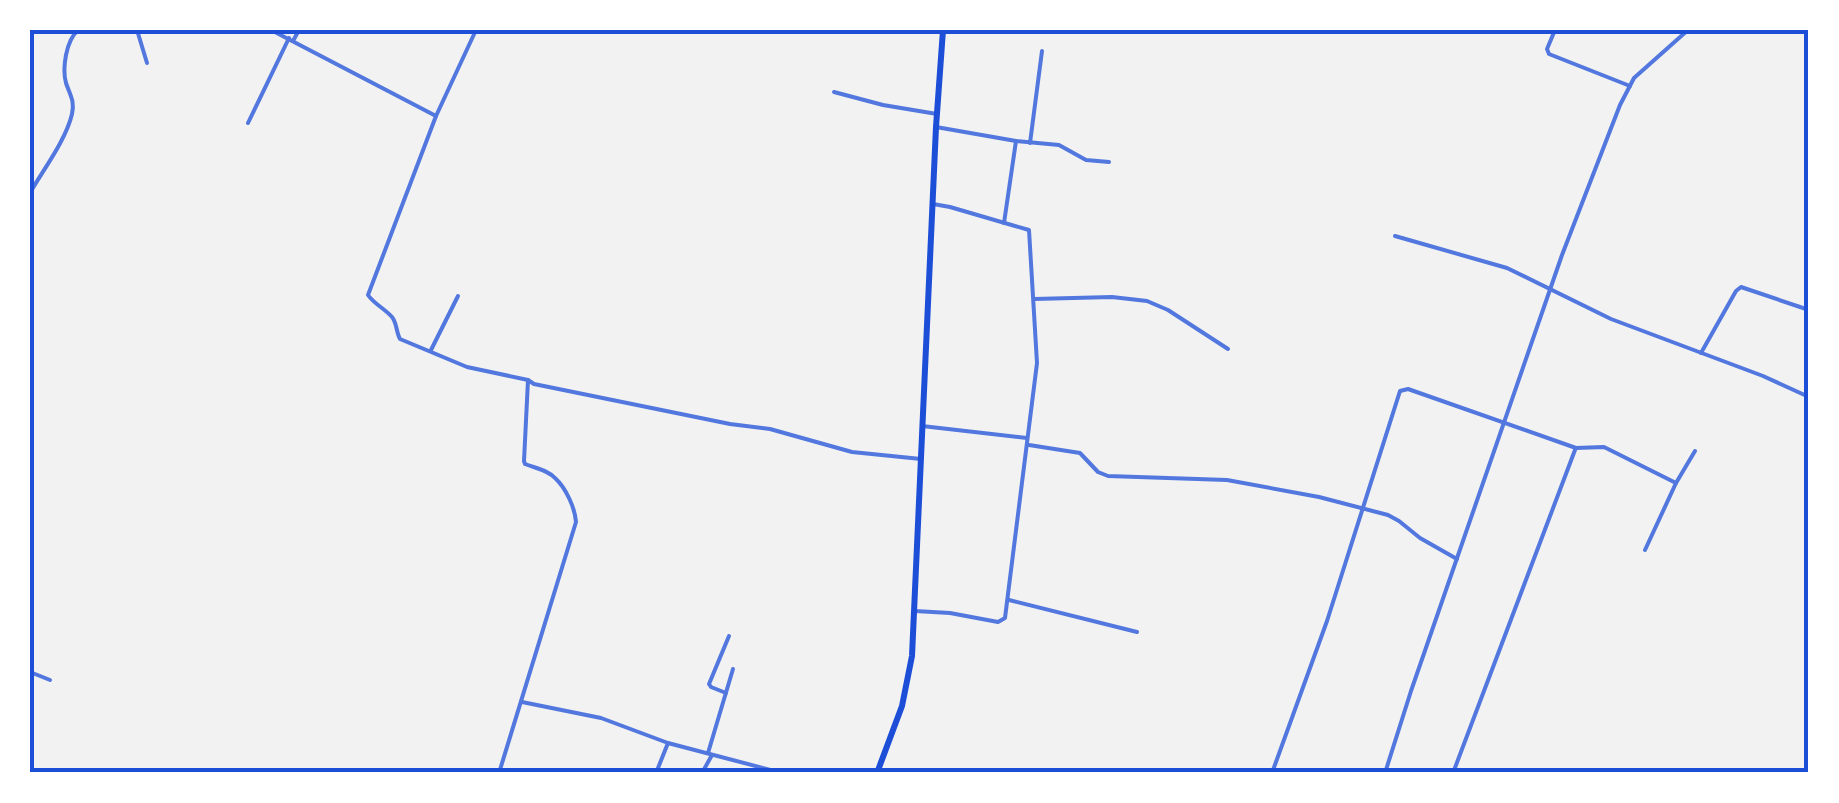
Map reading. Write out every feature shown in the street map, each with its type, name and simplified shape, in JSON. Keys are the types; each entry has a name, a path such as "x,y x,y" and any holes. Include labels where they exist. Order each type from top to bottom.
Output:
{"main road":[{"path":"877,773 907,688 915,611 943,30"}],"street":[{"path":"30,193 72,114 73,97 65,79 68,47 72,34 78,30"},
{"path":"137,30 147,62"},
{"path":"271,30 436,116"},
{"path":"248,123 299,30"},
{"path":"476,30 436,116 368,294 369,300 392,317 400,339 467,367 534,384 770,429 852,452 921,459"},
{"path":"1556,30 1547,49 1549,54 1630,86"},
{"path":"1385,773 1410,690 1602,152 1634,78 1688,30"},
{"path":"1030,142 1042,51"},
{"path":"834,92 937,114"},
{"path":"936,127 1059,145 1086,160 1109,162"},
{"path":"1004,223 1016,141"},
{"path":"915,611 998,622 1005,618 1037,363 1029,230 933,204"},
{"path":"1394,236 1507,268 1610,319 1809,397"},
{"path":"1701,353 1741,286 1809,310"},
{"path":"430,352 458,296"},
{"path":"1034,299 1112,297 1147,301 1228,349"},
{"path":"498,773 576,522 573,507 558,481 524,461 528,380"},
{"path":"1272,773 1364,508 1400,391 1408,389 1576,448 1604,447 1676,483"},
{"path":"922,426 1080,453 1098,472 1108,476 1227,480 1364,508 1399,521 1457,559"},
{"path":"1453,773 1576,448"},
{"path":"1645,550 1695,451"},
{"path":"1009,600 1137,632"},
{"path":"726,693 709,684 729,636"},
{"path":"702,773 733,669"},
{"path":"30,673 50,680"},
{"path":"521,702 601,718 668,743 782,773"},
{"path":"656,773 668,743"}]}
